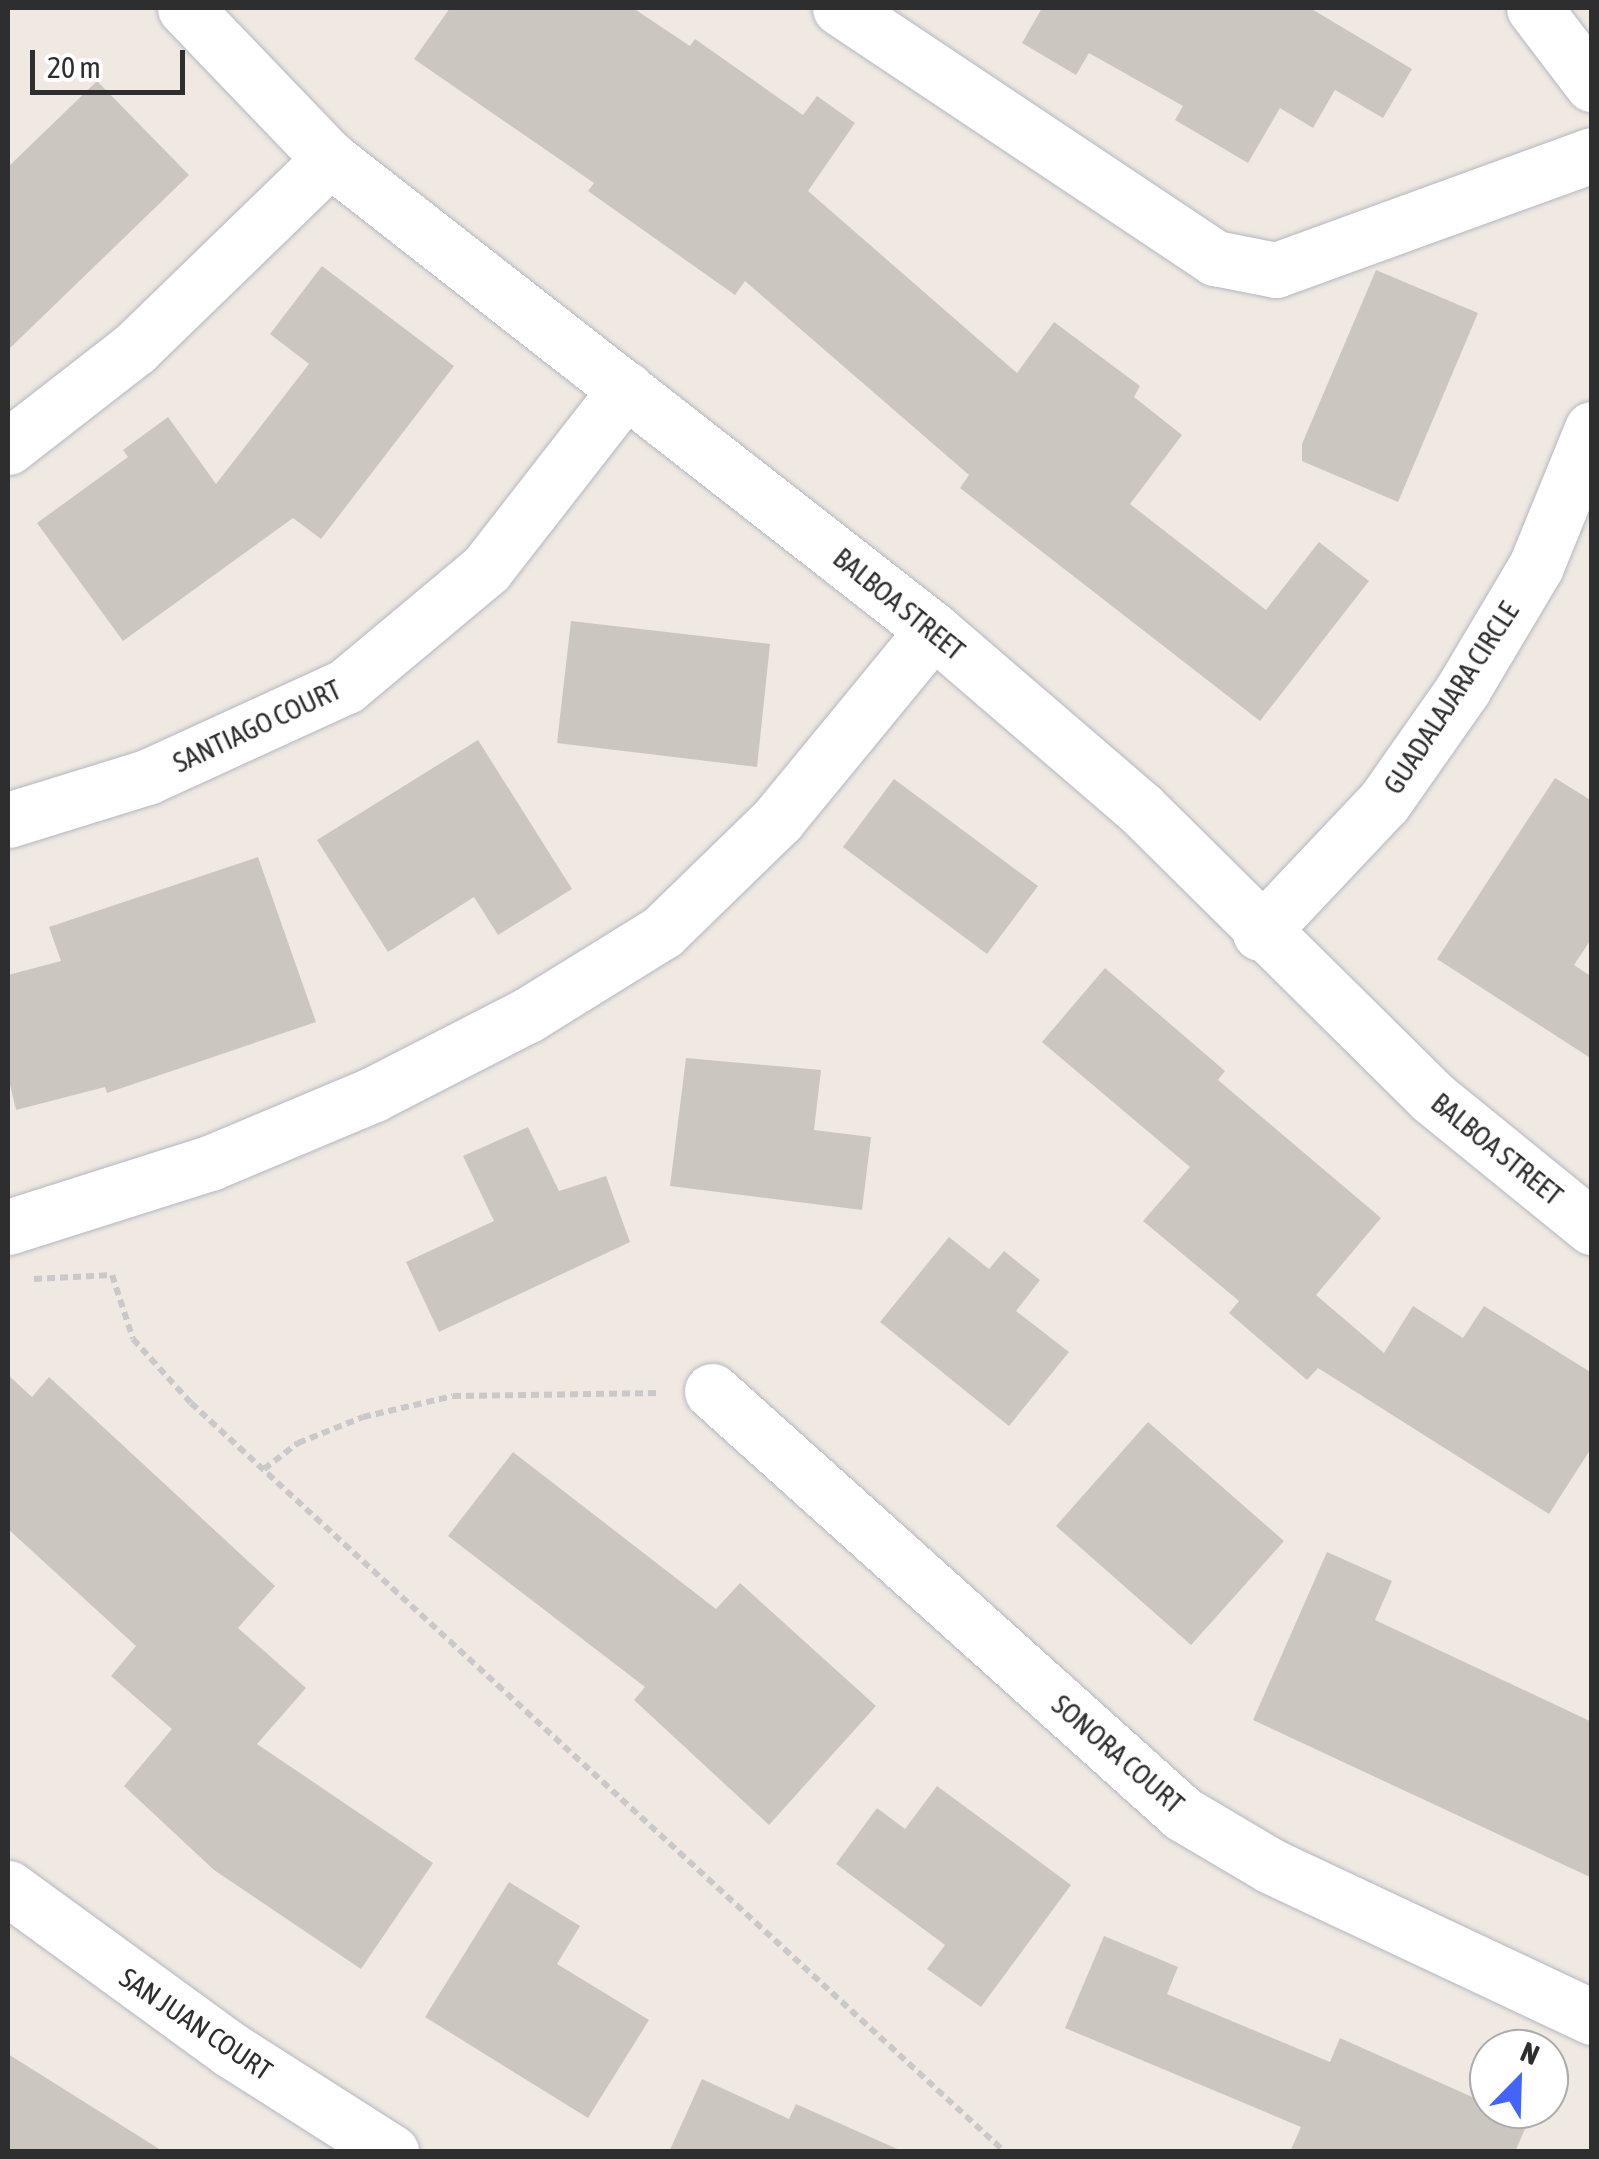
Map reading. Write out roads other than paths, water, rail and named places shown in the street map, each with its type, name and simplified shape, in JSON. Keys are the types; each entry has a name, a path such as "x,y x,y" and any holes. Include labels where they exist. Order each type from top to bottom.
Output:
{"street":[{"name":"BALBOA STREET","path":"185,8 330,159 933,630 1141,809 1260,933 1433,1098 1587,1215"},
{"path":"840,8 1215,258 1276,270 1592,155"},
{"path":"1534,8 1592,84"},
{"path":"8,447 135,348 330,159"},
{"name":"SANTIAGO COURT","path":"8,820 147,777 346,686 486,569 626,389"},
{"name":"GUADALAJARA CIRCLE","path":"1260,933 1384,802 1463,689 1536,566 1592,429"},
{"path":"8,1227 210,1163 374,1094 528,1015 662,932 778,819 933,630"},
{"name":"SONORA COURT","path":"712,1391 1184,1814 1271,1866 1592,2017"},
{"name":"SAN JUAN COURT","path":"8,1888 216,2039 392,2152"}]}
